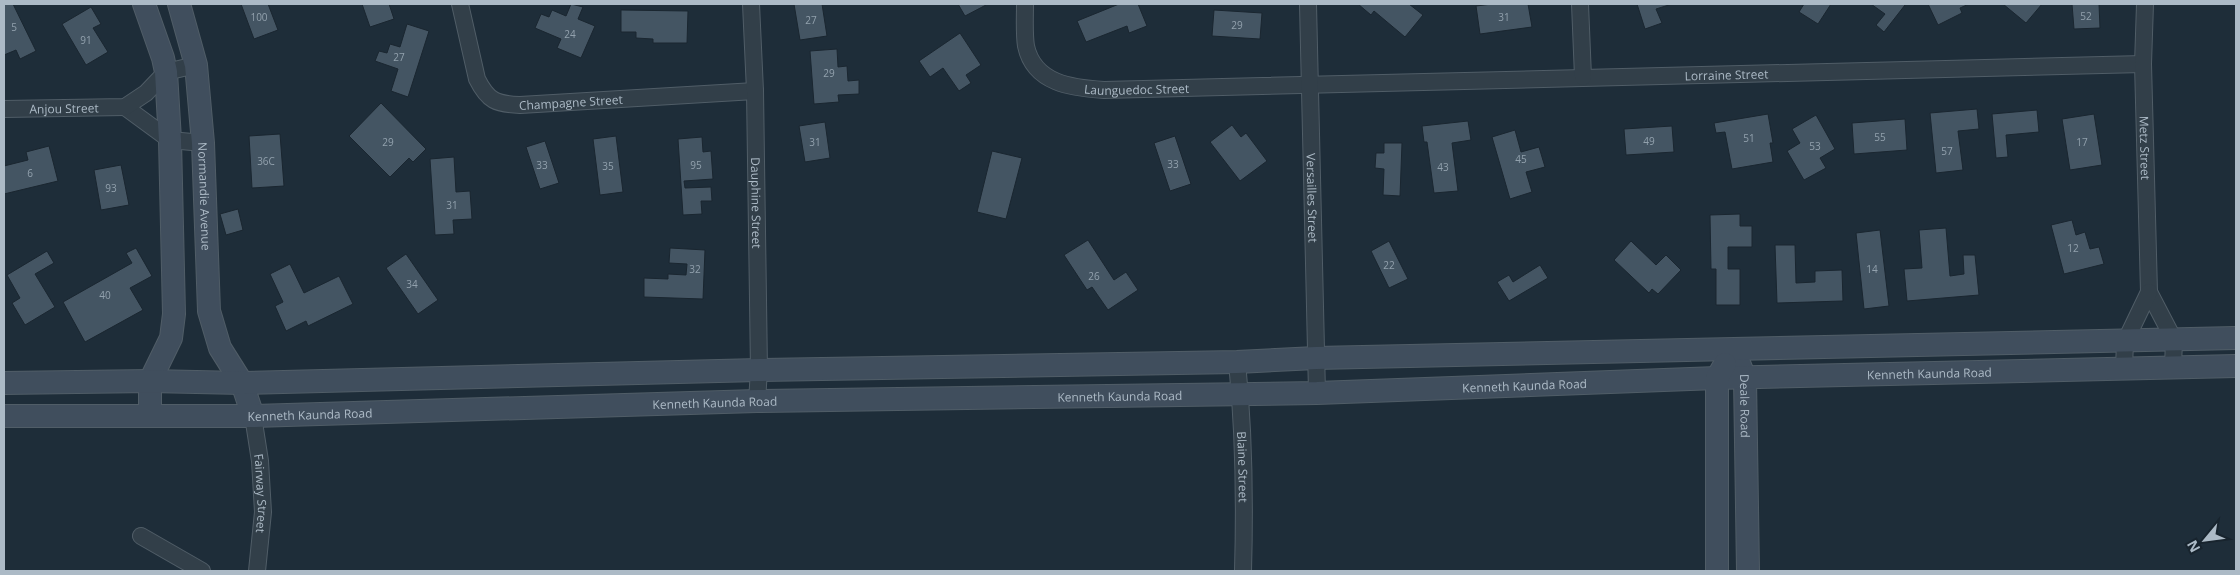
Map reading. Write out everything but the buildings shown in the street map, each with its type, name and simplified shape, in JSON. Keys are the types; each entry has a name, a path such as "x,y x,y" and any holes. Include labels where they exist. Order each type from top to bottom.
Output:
{"main road":[{"path":"144,4 166,72 170,140 173,325 165,354 150,381 150,415"},
{"name":"Normandie Avenue","path":"179,4 196,65 203,143 209,311 220,348 242,383 253,416"},
{"path":"4,383 150,381 242,383 759,370 1237,362 1316,358 2126,342 2236,338"},
{"name":"Deale Road","path":"1716,571 1717,378 1734,350"},
{"name":"Deale Road","path":"1734,350 1745,378 1748,571"},
{"name":"Kenneth Kaunda Road","path":"4,416 253,416 757,401 1317,393 1717,378 2236,366"}],"street":[{"name":"Champagne Street","path":"460,4 477,79 491,100 504,104 520,105 755,91"},
{"name":"Dauphine Street","path":"751,4 755,91 759,370 757,401"},
{"name":"Launguedoc Street","path":"1025,4 1026,44 1033,63 1058,83 1074,88 1104,90 1311,85"},
{"name":"Versailles Street","path":"1308,4 1317,393"},
{"path":"1580,4 1583,77"},
{"name":"Metz Street","path":"2145,4 2143,64 2149,292 2174,340 2173,367"},
{"name":"Lorraine Street","path":"1311,85 2143,64"},
{"path":"196,65 166,72 146,93 125,107 170,140 203,143"},
{"name":"Anjou Street","path":"4,109 125,107"},
{"name":"Metz Street","path":"2124,368 2126,342 2149,292"},
{"name":"Blaine Street","path":"1237,362 1245,496 1243,571"},
{"name":"Fairway Street","path":"253,416 260,461 263,512 257,571"},
{"path":"141,536 202,571"}]}
